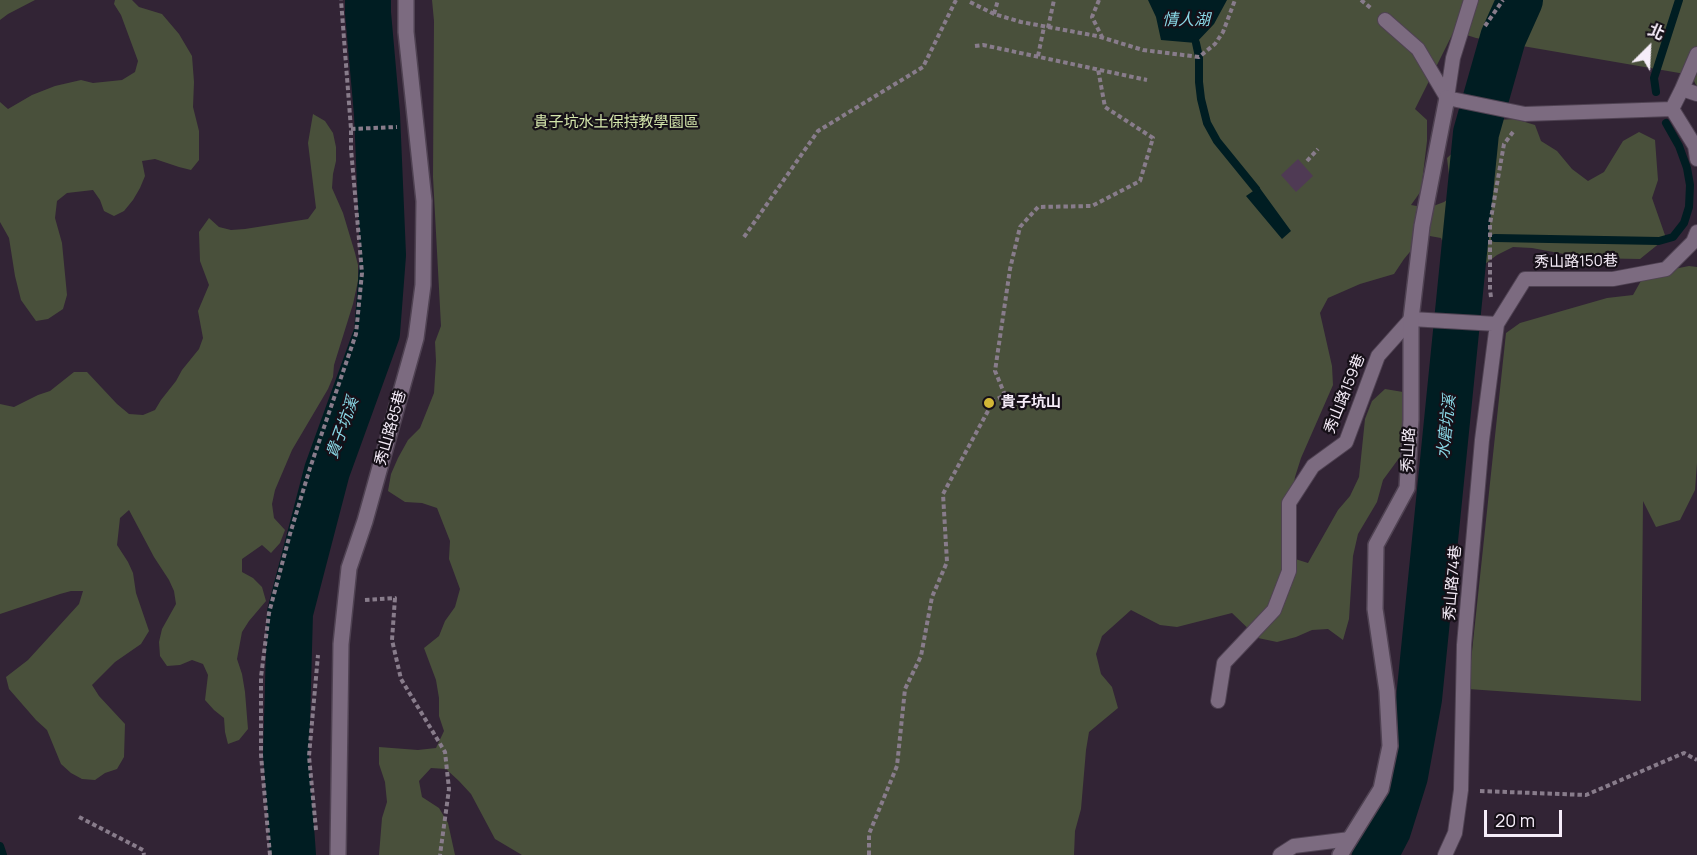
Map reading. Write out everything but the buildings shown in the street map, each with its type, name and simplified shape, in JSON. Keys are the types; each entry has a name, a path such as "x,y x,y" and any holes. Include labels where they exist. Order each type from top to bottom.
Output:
{"street":[{"name":"秀山路85巷","path":"338,855 341,644 349,568 365,521 416,338 423,285 424,201 406,32 406,0"},
{"name":"秀山路","path":"1340,855 1382,789 1390,746 1388,691 1375,609 1376,545 1407,488 1411,420 1411,319 1422,226 1447,98"}],"lane":[{"path":"1447,98 1453,58 1471,0"},
{"path":"1385,20 1418,49 1447,98 1526,114 1672,108"},
{"path":"1672,108 1697,54"},
{"path":"1682,89 1697,94"},
{"path":"1672,108 1695,146 1697,159"},
{"name":"秀山路150巷","path":"1491,323 1525,279 1613,279 1666,269 1693,242 1697,232"},
{"path":"1411,319 1491,323"},
{"name":"秀山路159巷","path":"1218,701 1224,663 1274,610 1289,571 1289,503 1313,466 1346,442 1378,356 1411,319"},
{"name":"秀山路74巷","path":"1445,855 1455,833 1461,790 1464,645 1491,323"},
{"path":"1280,855 1294,846 1350,838"}],"path":[{"path":"270,854 261,755 261,678 269,613 310,468 356,334 362,273 341,0"},
{"path":"744,237 818,131 923,67 956,0"},
{"path":"994,14 998,0"},
{"path":"1038,56 1054,0"},
{"path":"1099,0 1092,17 1102,38"},
{"path":"970,3 994,14 1021,22 1102,38 1143,50 1199,57 1215,44 1223,32 1235,0"},
{"path":"975,46 983,45 1147,80"},
{"path":"869,855 869,834 897,766 905,689 921,656 932,597 947,562 943,494 989,409 989,403 1005,395 996,371 1011,269 1020,227 1038,207 1092,206 1140,181 1153,138 1105,107 1098,69"},
{"path":"1491,323 1490,224 1504,144 1526,114"},
{"path":"351,129 398,127"},
{"path":"1307,161 1318,149"},
{"path":"346,602 395,598 392,639 401,679 445,752 449,789 440,855"},
{"path":"316,833 309,756 319,644 341,644"},
{"path":"1461,790 1586,795 1684,753 1697,760"},
{"path":"79,817 143,850 144,855"}],"green space":[{"path":"0,0 35,0 0,20"},
{"path":"115,0 132,0 139,7 162,14 179,34 192,56 193,107 199,131 199,160 191,170 155,159 142,161 145,176 140,188 124,211 114,216 104,211 93,190 67,193 57,201 55,218 62,243 67,295 63,309 48,319 36,321 21,300 9,238 0,222 0,102 8,109 32,95 55,86 81,80 93,83 122,80 135,72 138,61 121,15 114,4"},
{"name":"貴子坑水土保持教學園區","path":"432,0 1697,0 1697,87 1691,75 1476,38 1454,31 1415,109 1427,120 1427,141 1421,191 1411,205 1428,208 1444,202 1459,191 1449,175 1447,158 1458,148 1467,132 1484,131 1497,120 1515,119 1535,125 1541,141 1557,151 1572,169 1588,181 1604,172 1623,141 1639,132 1655,140 1658,180 1652,198 1666,238 1640,259 1585,258 1532,248 1513,247 1497,255 1465,279 1453,270 1441,238 1424,235 1394,274 1360,284 1328,298 1320,313 1332,366 1333,385 1295,477 1289,557 1308,563 1338,510 1350,496 1359,477 1365,419 1372,401 1385,389 1403,392 1404,412 1401,433 1405,450 1383,480 1377,502 1358,534 1353,556 1349,619 1343,640 1328,629 1312,630 1277,642 1258,638 1232,613 1177,627 1160,625 1131,610 1102,636 1096,654 1101,674 1112,687 1118,708 1089,732 1081,809 1075,831 1074,855 522,855 495,839 471,794 459,781 446,769 431,768 419,781 422,797 439,808 448,823 455,855 379,855 382,818 387,802 385,782 379,764 379,747 418,750 436,748 444,731 439,716 436,680 424,648 439,636 445,621 455,607 460,589 449,559 450,541 437,508 422,503 405,502 388,491 391,474 398,458 408,440 420,428 434,393 435,342 441,326 433,177 434,21"},
{"path":"313,114 325,121 333,133 336,161 332,188 343,213 355,253 358,281 334,365 333,377 292,450 275,490 272,504 274,518 285,530 280,543 271,553 262,545 242,559 242,572 262,587 266,601 242,632 237,659 245,692 248,729 239,740 228,744 224,718 205,700 208,675 203,664 192,660 180,665 167,666 160,656 159,642 162,629 176,604 174,591 129,510 120,518 117,545 133,573 136,593 149,631 141,644 115,662 92,685 125,724 124,757 117,769 95,780 82,779 61,764 47,730 9,689 6,677 28,660 79,604 83,591 60,594 0,614 0,404 14,407 50,391 74,372 87,372 129,414 143,415 155,410 199,349 203,338 198,311 209,285 200,261 199,232 209,218 219,227 231,230 245,229 308,219 316,208 308,143"},
{"path":"1689,266 1697,267 1695,490 1680,520 1656,527 1643,501 1641,701 1468,689 1506,333 1520,323 1607,298 1633,295 1642,279 1664,271"}],"water":[{"name":"情人湖","path":"1148,0 1227,0 1214,24 1196,43 1161,40 1156,17"},
{"path":"1259,187 1291,231 1282,239 1246,196"}],"waterway":[{"name":"貴子坑溪","path":"293,855 286,756 290,613 327,471 377,333 383,255 377,114 368,0"},
{"name":"水磨坑溪","path":"1375,855 1388,830 1405,776 1419,699 1476,133 1503,38 1520,0"},
{"path":"1656,92 1654,78 1679,0"},
{"path":"1196,43 1201,99 1207,123 1217,141 1256,189"},
{"path":"1495,238 1659,241 1673,237 1684,223 1689,207 1690,185 1679,146 1666,123"},
{"path":"1466,237 1485,238"},
{"path":"0,846 3,855"}],"place":[{"name":"貴子坑山","path":"989,403"}]}
